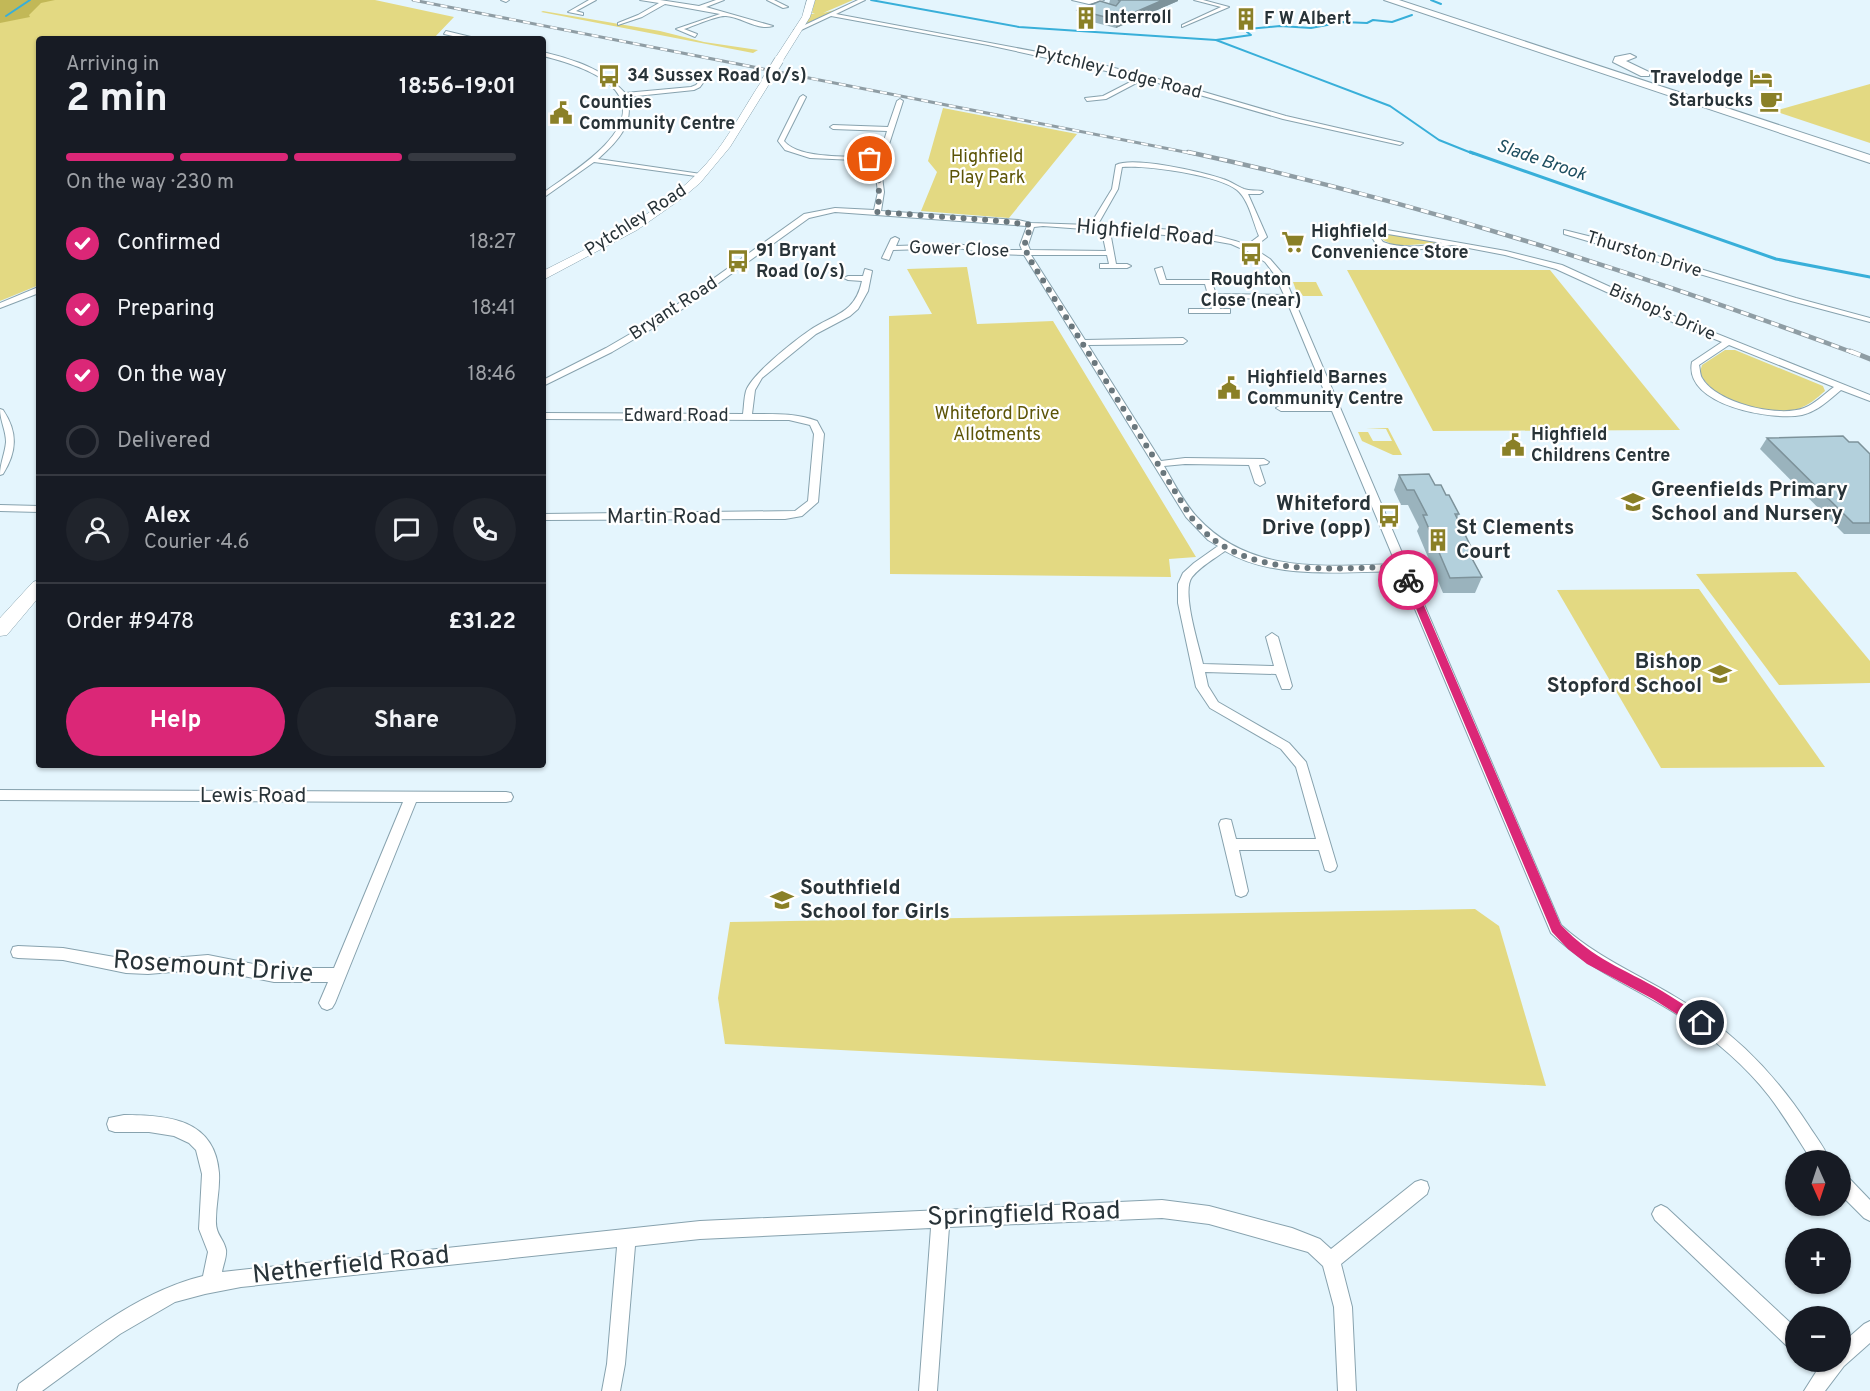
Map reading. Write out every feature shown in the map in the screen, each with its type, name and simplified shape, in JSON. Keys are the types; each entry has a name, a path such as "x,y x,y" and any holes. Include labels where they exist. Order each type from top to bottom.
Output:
{"highway":[{"path":"1389,0 1870,159"},
{"path":"1408,0 1870,151"},
{"path":"1378,9 1401,9 1431,14"},
{"path":"1553,47 1592,54"},
{"path":"1630,57 1619,59 1619,62 1668,84"}],"main road":[{"name":"Pytchley Road","path":"546,274 627,229 674,199 701,176 731,138 806,17 811,0"},
{"path":"0,630 36,589"}],"street":[{"path":"581,14 569,13 593,0"},
{"path":"643,0 700,7 756,25 771,25 766,35"},
{"path":"700,7 721,0"},
{"path":"770,0 785,7"},
{"path":"797,30 861,0"},
{"path":"1075,0 1106,8"},
{"path":"1089,2 1101,0"},
{"path":"1184,26 1226,7 1197,0"},
{"path":"636,24 623,23 664,2"},
{"path":"670,32 724,13"},
{"name":"Pytchley Lodge Road","path":"832,15 1018,48 1144,77 1285,118 1400,143"},
{"path":"679,29 695,35"},
{"path":"446,33 460,36"},
{"path":"546,55 593,69 610,80 624,95 627,112 622,128 609,146 546,194"},
{"path":"699,71 719,75"},
{"path":"624,95 692,89 698,86 709,73"},
{"path":"1086,99 1104,98 1144,77"},
{"path":"812,102 802,99 781,141 787,149 810,156 881,159"},
{"path":"877,212 880,192 877,174 899,104 888,106"},
{"path":"833,127 844,125 891,129"},
{"path":"591,160 701,176"},
{"path":"1092,227 1115,189 1120,164 1192,173 1233,185 1242,192 1263,237 1248,248"},
{"path":"1242,192 1260,192"},
{"name":"Highfield Road","path":"797,223 807,216 824,210 877,212 1031,225 1092,227 1198,236 1248,248 1264,257 1275,269 1288,297 1556,929 1572,946 1591,960 1686,1011 1732,1046 1776,1091 1815,1150"},
{"name":"Bryant Road","path":"546,381 664,318 797,223"},
{"path":"1031,225 1025,242 1026,252 1081,343 1200,528 1224,547 1256,561 1282,566 1403,567"},
{"name":"Bishop's Drive","path":"1450,244 1393,248 1380,244 1376,237 1381,233 1393,232 1506,253 1559,267 1728,342 1870,398"},
{"name":"Thurston Drive","path":"1567,232 1636,250 1717,282 1870,320"},
{"path":"1107,237 1113,266"},
{"name":"Gower Close","path":"886,258 895,239"},
{"name":"Gower Close","path":"891,248 957,246 995,252 1110,253"},
{"path":"1103,266 1127,266"},
{"path":"1159,269 1163,282 1208,282 1218,311"},
{"path":"747,417 751,390 758,377 813,332 847,314 861,298 867,275 848,278"},
{"path":"0,306 36,291"},
{"path":"1212,296 1288,297"},
{"path":"1192,311 1227,312"},
{"path":"1081,343 1183,341"},
{"path":"1728,342 1695,364 1694,370 1698,381 1705,388 1733,404 1753,410 1790,414 1815,407 1840,386"},
{"path":"1281,408 1335,408"},
{"path":"0,412 6,419 11,443 11,451 0,472"},
{"name":"Edward Road","path":"546,416 789,417 808,421 816,426 819,434 813,502 798,514 785,516"},
{"path":"1158,464 1185,461 1259,462 1260,483"},
{"path":"0,508 36,509"},
{"name":"Martin Road","path":"546,518 785,516"},
{"path":"1224,547 1198,565 1186,576 1183,584 1184,603 1202,687 1214,705 1285,746 1302,765 1330,866"},
{"path":"1272,637 1286,686"},
{"path":"1198,668 1281,670"},
{"name":"Lewis Road","path":"0,795 506,797"},
{"name":"Rosemount Drive","path":"327,1003 412,796"},
{"path":"1226,824 1240,891"},
{"path":"1231,843 1324,845"},
{"name":"Rosemount Drive","path":"18,952 63,954 126,966 148,967 208,962 274,975 338,975"},
{"path":"115,1124 141,1122 164,1127 186,1132 202,1143 211,1170 207,1236 217,1250 212,1283"},
{"path":"1347,1391 1343,1306 1331,1261 1421,1188"},
{"path":"1851,1192 1870,1212"},
{"name":"Springfield Road","path":"706,1230 939,1218 1185,1210 1292,1237 1314,1245 1331,1261"},
{"path":"1661,1214 1785,1331"},
{"path":"928,1391 940,1242 939,1218"},
{"name":"Netherfield Road","path":"26,1391 131,1317 171,1295 212,1283 241,1278 706,1230"},
{"path":"610,1391 616,1364 627,1237"},
{"path":"1851,1346 1870,1330"},
{"path":"1813,1391 1825,1372"}],"green space":[{"path":"0,0 375,0 454,17 436,36 36,36 36,286 0,301"},
{"path":"815,0 853,0 805,24 811,14 815,14 812,13"},
{"path":"541,12 758,50 753,53"},
{"path":"1870,84 1870,143 1774,111"},
{"name":"Highfield Play Park","path":"943,108 1077,134 1009,218 921,211 937,172 928,161"},
{"path":"1391,234 1437,243 1396,246 1383,240 1383,236"},
{"name":"Whiteford Drive Allotments","path":"967,267 977,324 1053,321 1196,557 1169,559 1171,577 890,574 889,316 932,314 907,269"},
{"path":"1347,270 1550,270 1680,430 1433,431"},
{"path":"1293,282 1316,282 1323,296 1303,296 1297,293"},
{"path":"1725,350 1735,350 1823,386 1825,391 1806,405 1786,411 1758,409 1728,399 1706,383 1700,372 1702,365"},
{"path":"1366,428 1388,428 1402,455 1393,455 1362,441 1358,432 1368,432 1373,441 1392,441 1386,429"},
{"path":"1796,572 1870,661 1870,683 1779,685 1696,574"},
{"path":"1699,589 1825,767 1661,768 1557,590"},
{"path":"1475,909 1499,926 1546,1086 725,1044 718,998 730,922"}],"shaded area":[{"path":"0,0 55,0 41,3 29,15 30,17 0,23"}],"building":[{"path":"1118,0 1163,0 1117,20 1078,10 1100,1 1116,6 1120,1"},
{"path":"1843,436 1849,442 1858,442 1870,454 1870,523 1853,523 1767,438"},
{"path":"1429,474 1435,485 1441,485 1446,495 1449,495 1459,514 1455,514 1474,553 1469,553 1482,577 1450,578 1423,515 1427,515 1414,490 1407,490 1399,475"}],"waterway":[{"path":"6,16 30,0"},
{"name":"Slade Brook","path":"871,0 1019,27 1216,40"},
{"name":"Slade Brook","path":"1431,0 1441,4"},
{"name":"Slade Brook","path":"1216,40 1251,35 1247,32 1248,29 1280,26 1311,28 1343,22 1367,23 1373,20 1392,22 1412,15"},
{"name":"Slade Brook","path":"1216,40 1390,106 1439,140 1474,154"},
{"name":"Slade Brook","path":"1470,152 1776,259 1870,277"}],"railway":[{"path":"413,0 1195,154"},
{"path":"1188,152 1273,171 1524,240 1690,294 1854,353"},
{"path":"1850,351 1870,359"}],"way so far":[{"path":"870,159 881,159 877,174 880,185 877,212 1031,225 1027,231 1024,246 1029,258 1191,517 1210,537 1239,555 1256,561 1296,567 1403,567 1408,580"}],"place":[{"name":"Interroll","path":"1086,18"},
{"name":"F W Albert","path":"1246,19"},
{"name":"34 Sussex Road (o/s)","path":"609,76"},
{"name":"Travelodge","path":"1761,78"},
{"name":"Starbucks","path":"1771,101"},
{"name":"Counties Community Centre","path":"561,113"},
{"name":"Highfield Convenience Store","path":"1293,242"},
{"name":"Roughton Close (near)","path":"1251,254"},
{"name":"91 Bryant Road (o/s)","path":"738,261"},
{"name":"Highfield Barnes Community Centre","path":"1229,388"},
{"name":"Highfield Childrens Centre","path":"1513,445"},
{"name":"Greenfields Primary School and Nursery","path":"1633,502"},
{"name":"Whiteford Drive (opp)","path":"1389,516"},
{"name":"St Clements Court","path":"1438,540"},
{"name":"Bishop Stopford School","path":"1720,674"},
{"name":"Southfield School for Girls","path":"782,900"}],"route":[{"path":"1408,580 1556,929 1572,946 1591,960 1658,995 1702,1023"}]}
